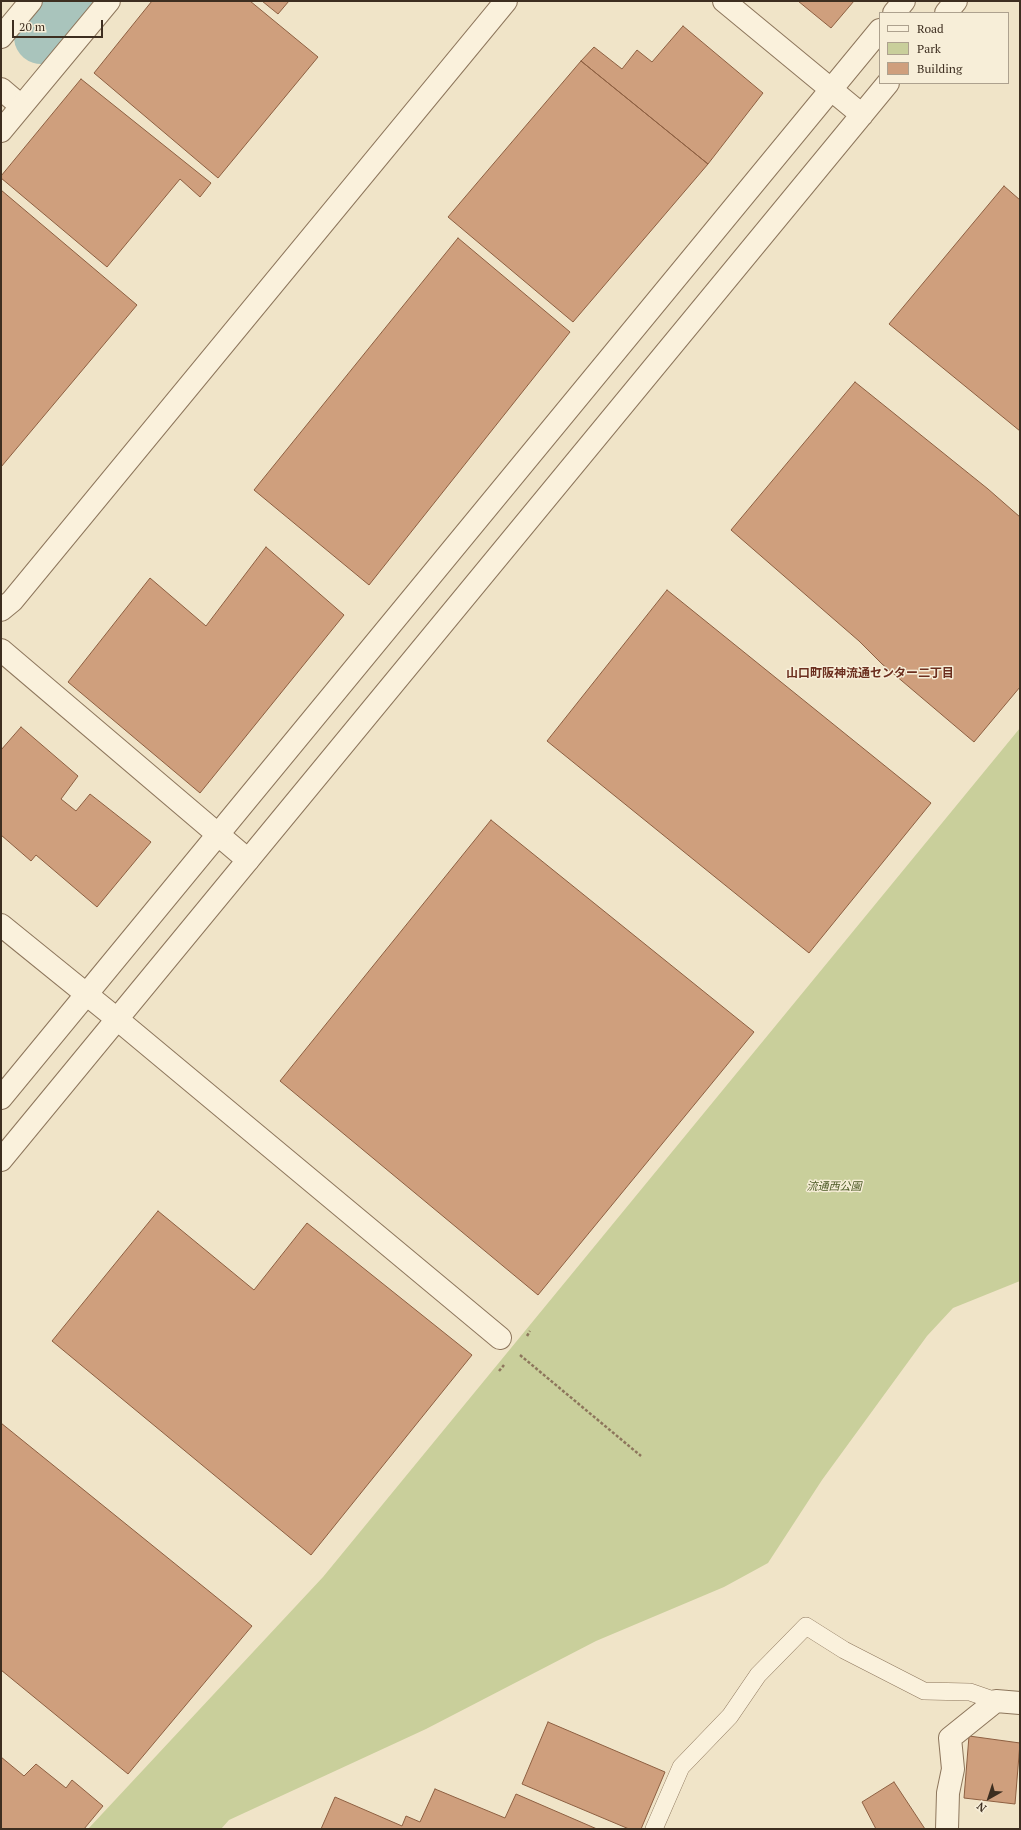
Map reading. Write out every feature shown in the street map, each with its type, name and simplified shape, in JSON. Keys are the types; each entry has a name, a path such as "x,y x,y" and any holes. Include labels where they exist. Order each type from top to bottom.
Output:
{"street":[{"path":"1,37 31,1"},
{"path":"1,131 109,1"},
{"path":"1,610 12,601 506,1"},
{"path":"724,1 862,115"},
{"path":"895,12 904,1"},
{"path":"947,12 956,1"},
{"path":"1,1098 879,31"},
{"path":"1,1160 887,84"},
{"path":"1,89 21,106"},
{"path":"1,650 248,860"},
{"path":"1,926 117,1019 508,1344"},
{"path":"947,1829 948,1793 953,1770 950,1738 996,1702 1020,1703"}],"lane":[{"path":"654,1829 681,1767 730,1716 758,1675 806,1626 844,1650 924,1691 970,1692 996,1702"}],"path":[{"path":"508,1344 641,1456"}],"green space":[{"name":"流通西公園","path":"1020,728 1020,1281 953,1308 927,1336 822,1480 768,1563 724,1587 596,1641 426,1729 229,1820 221,1829 88,1829 323,1577"}],"building":[{"path":"152,1 250,1 318,57 218,178 94,73"},
{"path":"262,1 289,1 278,14"},
{"path":"798,1 854,1 831,28"},
{"path":"683,26 763,93 708,164 581,61 594,47 622,69 637,50 652,62"},
{"path":"581,61 708,164 573,322 448,217"},
{"path":"81,79 211,183 200,197 180,179 107,267 1,178 1,176"},
{"path":"1004,186 1020,200 1020,431 889,324"},
{"path":"1,190 137,305 1,467"},
{"path":"458,238 570,332 369,585 254,490"},
{"path":"855,382 988,489 1020,517 1020,687 974,742 882,664 859,641 731,530"},
{"path":"266,547 344,615 200,793 68,682 150,578 206,626"},
{"path":"667,590 931,803 809,953 547,741"},
{"path":"21,727 78,776 61,799 76,811 90,794 151,842 97,907 36,855 31,861 1,835 1,750"},
{"path":"491,820 754,1032 538,1295 280,1081"},
{"path":"158,1211 254,1290 307,1223 472,1355 311,1555 52,1341"},
{"path":"1,1423 252,1626 128,1774 1,1670"},
{"path":"548,1722 665,1772 641,1829 629,1829 522,1784"},
{"path":"969,1736 1020,1743 1015,1804 964,1798"},
{"path":"1,1757 24,1776 36,1764 66,1788 72,1780 103,1806 84,1829 1,1829"},
{"path":"894,1782 925,1829 876,1829 862,1802"},
{"path":"435,1789 505,1818 516,1794 597,1829 321,1829 335,1797 402,1826 406,1816 420,1822"}],"waterway":[{"path":"41,37 71,1"}],"district":[{"name":"山口町阪神流通センター二丁目","path":"870,674"}]}
